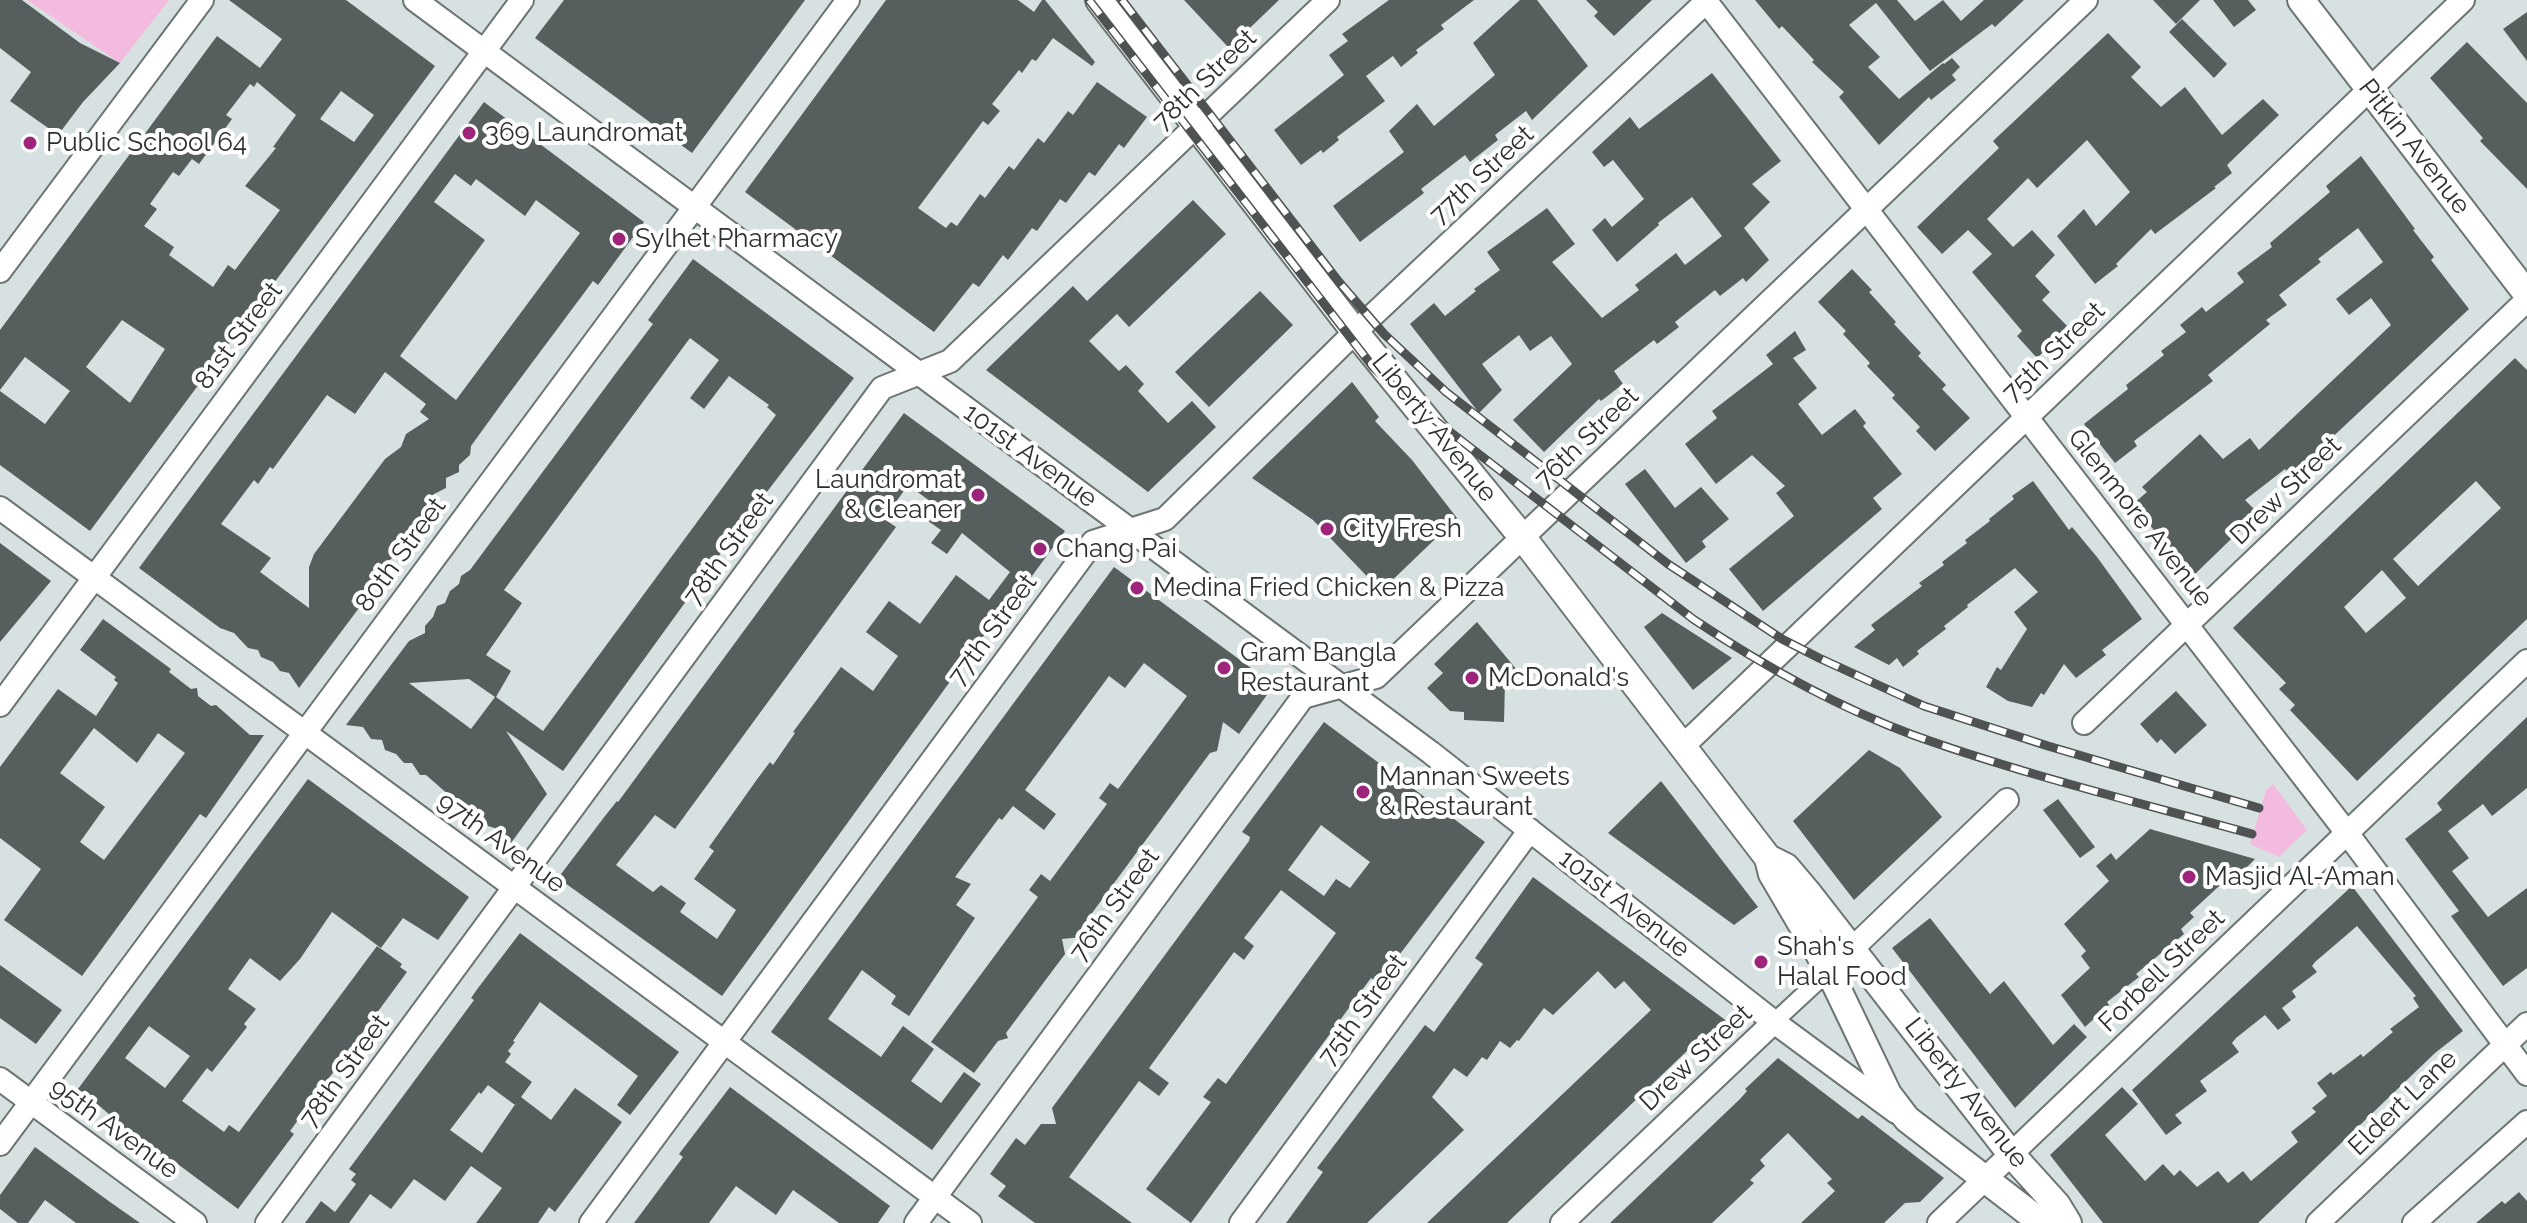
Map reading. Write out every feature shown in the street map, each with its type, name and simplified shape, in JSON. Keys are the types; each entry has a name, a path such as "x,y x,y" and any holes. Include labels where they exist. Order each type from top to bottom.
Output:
{"street":[{"path":"0,271 202,0"},
{"name":"101st Avenue","path":"415,0 1342,686 1774,1022 1986,1178"},
{"name":"81st Street","path":"0,705 522,0"},
{"name":"80th Street","path":"0,1144 848,0"},
{"name":"Liberty Avenue","path":"1099,0 1355,332 1523,538 1768,858 1772,874 1829,971 1882,1083 1907,1119"},
{"name":"78th Street","path":"267,1223 882,388 950,361 1328,0"},
{"name":"Pitkin Avenue","path":"2301,0 2527,294"},
{"name":"75th Street","path":"1683,746 2463,0"},
{"name":"Glenmore Avenue","path":"1706,1 2347,833 2527,1074"},
{"name":"77th Street","path":"591,1223 1093,542 1165,519 1355,332 1706,1"},
{"name":"76th Street","path":"916,1223 1303,697 1376,677 2081,2"},
{"name":"Drew Street","path":"2084,723 2527,300"},
{"name":"97th Avenue","path":"0,508 970,1223"},
{"name":"Forbell Street","path":"1939,1223 2527,661"},
{"name":"Drew Street","path":"1562,1223 2007,800"},
{"name":"75th Street","path":"1241,1223 1530,830"},
{"name":"Liberty Avenue","path":"1768,858 1786,867 2011,1154 2057,1205 2068,1223"},
{"name":"Eldert Lane","path":"2318,1223 2527,1024"},
{"name":"95th Avenue","path":"0,1079 195,1223"},
{"path":"2414,1223 2527,1122"},
{"name":"Liberty Avenue","path":"1986,1178 2042,1223"}],"shaded area":[{"path":"27,0 169,0 120,63"},
{"path":"2273,784 2307,830 2279,857 2250,844 2266,790"}],"building":[{"path":"0,0 22,0 80,43 120,63 83,102 58,135 10,101 31,72 0,48"},
{"path":"229,0 346,0 435,66 90,531 0,465 0,391 45,424 70,391 25,357 0,390 0,330 217,36 260,68 282,39","holes":["257,82 296,115 273,147 276,148 245,186 280,210 235,270 228,265 213,287 169,255 174,247 144,226 157,209 150,204 173,172 179,176 192,159 199,164 232,119 226,115 250,84 254,87","341,91 374,115 354,142 320,119","122,320 165,349 130,403 86,367"]},
{"path":"564,0 805,0 692,153 535,38"},
{"path":"886,0 1018,0 1034,12 1045,0 1095,62 1092,66 1053,38 1036,61 1032,59 1022,73 1019,70 992,104 1000,111 988,125 983,121 918,208 946,228 951,222 957,226 980,194 985,198 1009,166 1014,170 1038,138 1044,143 1068,111 1073,115 1097,82 1147,117 1124,148 1119,144 1095,176 1089,172 1066,203 1060,199 1037,231 1032,228 1008,260 1003,255 979,287 973,283 934,332 745,192"},
{"path":"1184,0 1279,0 1229,48"},
{"path":"1389,0 1474,0 1441,25 1444,29 1416,50 1418,53 1401,67 1393,56 1366,76 1385,101 1337,137 1339,140 1323,153 1321,150 1301,165 1274,130 1344,75 1329,55 1348,41 1342,34"},
{"path":"1520,0 1537,0 1588,66 1532,120 1526,111 1495,135 1498,140 1470,162 1465,155 1421,189 1424,193 1360,242 1333,206 1404,152 1389,131 1417,104 1434,126 1495,75 1473,43"},
{"path":"1586,0 1652,0 1614,36 1594,16 1598,12"},
{"path":"1755,0 1897,0 1915,21 1943,0 1961,21 1984,0 2024,0 1995,27 1992,24 1930,71 1876,3 1849,25 1880,57 1868,67 1899,99 1952,58 1960,67 1952,75 1956,80 1931,100 1929,97 1879,145 1839,97 1844,92 1812,62 1814,60 1782,26 1779,29"},
{"path":"2153,0 2200,0 2176,24"},
{"path":"2213,0 2248,0 2256,10 2234,27"},
{"path":"2527,12 2527,61 2503,29"},
{"path":"2182,19 2227,64 2214,78 2169,32"},
{"path":"2108,33 2141,67 2131,77 2161,107 2185,87 2222,135 2263,99 2279,115 2227,165 2232,173 2216,188 2155,234 2151,229 2116,264 2118,266 2095,284 2057,236 2084,209 2096,226 2130,192 2087,140 2037,188 2028,178 1987,219 2013,247 2032,230 2055,255 2035,276 2050,292 2042,300 2069,328 2037,358 2017,336 2022,331 1972,272 1992,254 1968,230 1942,254 1917,227 1999,148 1993,141"},
{"path":"2467,42 2527,103 2527,189 2480,141 2483,138 2430,78"},
{"path":"1712,73 1781,161 1752,184 1770,202 1744,228 1769,260 1746,282 1743,278 1720,296 1715,290 1675,322 1679,327 1657,344 1654,340 1614,371 1623,384 1601,401 1599,399 1544,452 1513,420 1572,364 1551,336 1530,351 1519,335 1482,364 1502,390 1479,413 1410,324 1434,303 1445,316 1476,291 1474,289 1500,270 1487,252 1547,208 1575,244 1552,262 1602,318 1639,290 1635,285 1676,253 1685,265 1722,236 1692,197 1658,223 1617,262 1592,230 1605,218 1612,227 1644,199 1613,160 1604,167 1592,152 1630,117 1639,129"},
{"path":"484,102 644,222 598,285 593,281 505,399 471,446 470,455 459,465 459,472 446,478 446,488 434,494 434,503 424,509 423,520 412,526 410,535 400,542 398,552 387,563 376,583 351,601 359,608 299,688 289,673 280,671 273,662 261,657 258,650 248,648 234,633 220,628 139,568","holes":["455,174 471,186 476,179 525,216 536,200 580,233 456,400 400,356 485,240 434,202","385,372 426,404 420,412 429,419 406,434 401,447 385,459 314,554 309,567 309,608 260,572 271,558 221,524 254,480 258,484 270,467 273,469 327,395 355,414"]},
{"path":"2361,156 2434,257 2431,260 2469,309 2291,476 2285,469 2245,500 2258,513 2195,574 2133,504 2147,492 2142,487 2200,434 2223,459 2250,438 2259,450 2391,325 2371,298 2349,315 2336,299 2383,262 2358,228 2279,295 2287,305 2266,320 2270,324 2208,375 2213,381 2134,441 2137,446 2115,463 2084,424 2164,355 2161,351 2186,332 2180,325 2202,307 2206,312 2244,282 2237,273 2272,247 2270,243 2330,192 2326,186"},
{"path":"1193,200 1226,234 1129,327 1117,314 1089,341 1119,371 1126,365 1144,384 1138,391 1168,423 1192,401 1216,427 1148,492 986,370 1073,286 1087,301"},
{"path":"693,259 854,378 734,535 563,771 506,731 547,794 508,847 501,830 488,826 484,817 473,814 466,805 458,803 426,775 420,775 412,763 404,763 396,754 385,750 382,740 371,739 363,727 346,725 409,641 425,633 425,626 437,606 445,603 461,576 470,570 653,324 648,320","holes":["690,338 719,360 690,398 704,409 729,376 769,405 767,407 776,415 543,731 496,697 511,671 486,655 522,603 504,590","469,679 495,697 471,729 409,683"]},
{"path":"1852,269 1872,290 1869,292 1896,322 1894,324 1921,353 1918,356 1946,385 1942,389 1970,418 1935,451 1916,431 1920,427 1892,398 1895,395 1867,366 1870,363 1843,334 1846,331 1818,302"},
{"path":"1260,291 1293,325 1209,407 1175,372"},
{"path":"1795,331 1806,350 1793,358 1817,388 1798,404 1822,435 1855,409 1866,423 1863,426 1902,474 1873,498 1882,509 1763,611 1729,569 1794,516 1776,493 1785,486 1752,455 1716,484 1685,444 1717,418 1712,411 1773,364 1766,355"},
{"path":"2515,358 2527,370 2527,619 2357,781 2290,710 2295,705 2279,689 2286,683 2233,628","holes":["2476,481 2501,508 2418,586 2393,559","2382,570 2406,598 2366,633 2344,607"]},
{"path":"1352,382 1379,417 1375,421 1412,460 1457,518 1381,591 1313,520 1252,478"},
{"path":"904,413 1065,531 988,636 985,634 970,654 722,996 558,878 618,802","holes":["908,485 938,507 928,521 941,530 931,543 947,554 962,533 1010,572 989,600 956,575 920,624 889,601 866,632 898,656 873,691 841,667 773,765 770,762 709,847 714,851 694,879 736,910 717,939 680,912 686,903 661,885 653,892 616,865 655,815 675,829 896,527 884,519"]},
{"path":"1645,469 1675,508 1701,487 1729,519 1702,541 1706,547 1686,563 1625,484"},
{"path":"2033,481 2069,530 2072,527 2097,557 2142,619 2102,650 2106,655 2076,678 2064,664 2044,695 2041,693 2032,707 2008,701 1986,687 1997,667 2001,670 2027,629 2014,612 2038,592 2015,568 1967,605 1944,626 1946,629 1917,651 1919,654 1903,667 1897,658 1889,665 1854,647 1875,630 1871,625 1922,586 1919,583 1944,565 1942,562 1967,543 1965,540 2014,499 2012,496"},
{"path":"0,543 51,581 0,642"},
{"path":"1114,567 1274,685 1239,734 1223,722 1217,751 1210,753 1081,928 1083,937 1062,939 1065,954 1006,1033 1008,1038 998,1041 974,1073 931,1042 1038,897 1029,890 1041,874 1050,881 1107,804 1099,798 1110,783 1118,789 1187,696 1144,663 1125,688 1109,676 1025,790 1056,814 1044,830 1013,806 1002,820 999,818 955,877 971,884 956,905 975,918 909,1016 891,1004 896,996 862,970 828,1019 881,1057 903,1026 934,1049 911,1081 941,1103 964,1072 981,1084 932,1150 771,1032"},
{"path":"1662,613 1732,658 1693,690 1644,627"},
{"path":"103,619 171,669 169,672 191,689 197,688 198,696 211,706 216,705 250,735 264,735 206,818 200,814 82,976 4,920 41,869 0,838 0,767 58,689 96,716 118,683 114,680 116,677 80,650","holes":["94,728 137,763 158,733 185,753 104,860 80,842 105,807 60,773"]},
{"path":"1477,622 1517,670 1505,682 1504,722 1464,720 1464,712 1450,711 1427,688 1443,673 1434,664"},
{"path":"2176,691 2207,725 2175,754 2161,739 2157,743 2140,724"},
{"path":"2527,717 2527,788 2492,816 2483,804 2448,831 2469,858 2452,871 2488,917 2527,888 2527,968 2503,986 2451,916 2459,911 2405,839 2442,810 2437,803"},
{"path":"1324,722 1485,842 1378,983 1371,978 1191,1223 1146,1189 1211,1102 1203,1097 1218,1078 1226,1084 1336,933 1281,890 1244,938 1254,946 1244,960 1234,952 1149,1068 1169,1083 1159,1096 1139,1081 1069,1177 1132,1223 1035,1223 998,1196 1006,1186 990,1174 1016,1138 1025,1145 1041,1124 1056,1124 1052,1108 1249,841 1250,837 1242,832","holes":["1321,825 1370,862 1350,888 1336,879 1324,896 1288,870"]},
{"path":"1869,750 1900,768 1942,817 1854,900 1793,821"},
{"path":"308,779 469,897 438,940 403,918 381,948 332,912 300,959 280,981 250,958 228,989 256,1009 244,1024 247,1027 212,1072 207,1068 182,1101 224,1132 229,1125 239,1132 377,946 402,964 400,967 407,972 290,1131 294,1134 238,1209 175,1162 171,1168 137,1143 139,1140 89,1097 72,1097","holes":["149,1026 190,1056 165,1088 125,1058"]},
{"path":"1661,781 1758,907 1734,925 1608,833"},
{"path":"2058,799 2095,847 2080,858 2043,810"},
{"path":"2150,829 2255,859 2235,879 2231,875 2190,913 2194,917 2181,929 2184,934 2136,974 2139,977 2107,1002 2109,1005 2085,1027 2061,995 2090,968 2081,956 2086,951 2064,924 2109,881 2096,866 2111,853 2116,860"},
{"path":"1533,877 1728,1022 1693,1055 1688,1050 1507,1223 1427,1223 1651,1010 1624,981 1615,989 1598,971 1553,1015 1544,1008 1510,1048 1500,1041 1487,1060 1482,1057 1467,1077 1454,1068 1432,1097 1464,1130 1367,1223 1286,1223 1323,1172 1317,1168 1425,1025 1434,1032 1483,964 1475,958"},
{"path":"2352,886 2463,1031 2435,1053 2258,1223 2103,1223 2050,1155 2122,1087 2138,1104 2105,1135 2145,1181 2163,1164 2174,1176 2180,1170 2197,1187 2218,1171 2228,1183 2243,1171 2251,1181 2298,1142 2291,1132 2316,1112 2312,1108 2327,1096 2317,1083 2361,1054 2363,1057 2393,1032 2390,1029 2419,1007 2413,998 2416,996 2357,926 2315,962 2312,966 2317,972 2292,991 2296,997 2282,1008 2291,1020 2278,1030 2265,1015 2236,1038 2232,1043 2239,1052 2200,1081 2207,1091 2175,1115 2182,1123 2166,1135 2132,1090"},
{"path":"1930,918 1990,994 2004,981 2053,1045 2074,1024 2087,1037 2015,1108 1892,948"},
{"path":"520,933 679,1052 630,1115 617,1105 638,1076 540,1002 513,1041 508,1051 511,1054 505,1062 532,1082 521,1097 551,1120 575,1088 622,1122 555,1212 549,1207 538,1223 476,1223 502,1188 471,1166 445,1201 414,1179 391,1209 370,1194 349,1223 305,1223 321,1201 335,1212 356,1184 351,1180 356,1174 349,1169","holes":["488,1085 515,1105 482,1153 450,1130"]},
{"path":"0,965 62,1010 36,1044 0,1018"},
{"path":"1778,1058 1858,1119 1862,1115 1944,1178 1920,1202 1905,1203 1884,1223 1801,1223 1835,1191 1827,1183 1832,1179 1788,1133 1760,1160 1765,1166 1750,1180 1754,1183 1712,1223 1610,1223 1740,1099 1747,1091 1745,1089"},
{"path":"730,1087 890,1206 878,1223 839,1223 793,1190 776,1215 736,1186 709,1223 634,1223 683,1157 679,1154"},
{"path":"35,1147 140,1223 76,1223 45,1200 28,1223 18,1223 0,1209 0,1195"},
{"path":"2519,1192 2527,1201 2527,1223 2476,1223 2502,1201 2505,1204"}],"railway":[{"path":"1089,0 1373,367 1406,398 1693,619 1800,683 1855,711 1913,735 2038,775 2252,834"},
{"path":"1122,0 1339,282 1384,334 1446,392 1668,564 1782,639 1924,706 2259,808"}],"place":[{"name":"369 Laundromat","path":"469,133"},
{"name":"Public School 64","path":"30,143"},
{"name":"Sylhet Pharmacy","path":"619,239"},
{"name":"Laundromat & Cleaner","path":"978,495"},
{"name":"City Fresh","path":"1327,529"},
{"name":"Chang Pai","path":"1040,549"},
{"name":"Medina Fried Chicken & Pizza","path":"1137,588"},
{"name":"Gram Bangla Restaurant","path":"1224,668"},
{"name":"McDonald's","path":"1472,678"},
{"name":"Mannan Sweets & Restaurant","path":"1363,792"},
{"name":"Masjid Al-Aman","path":"2189,877"},
{"name":"Shah's Halal Food","path":"1761,962"}]}
